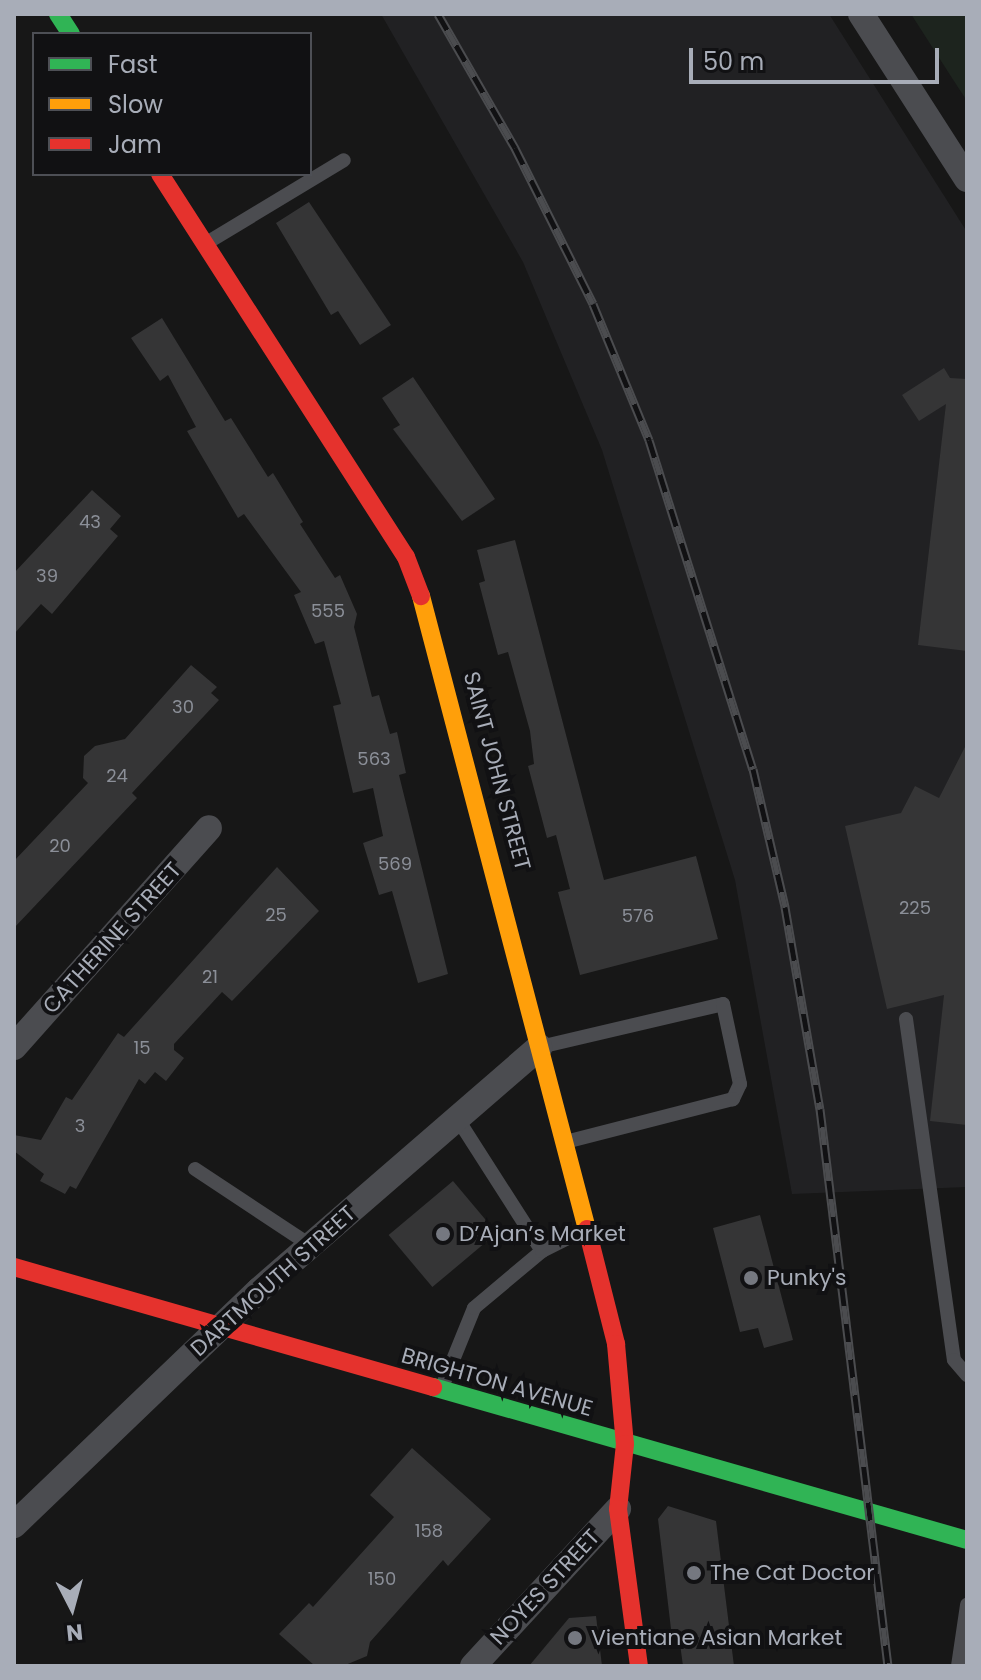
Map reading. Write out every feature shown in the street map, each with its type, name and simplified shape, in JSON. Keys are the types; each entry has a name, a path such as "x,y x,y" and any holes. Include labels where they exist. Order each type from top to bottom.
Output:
{"main road":[{"path":"58,14 70,32"},
{"name":"SAINT JOHN STREET","path":"161,176 406,557 453,695 616,1344 625,1444 618,1509 639,1666"},
{"name":"BRIGHTON AVENUE","path":"14,1267 967,1540"}],"street":[{"path":"861,14 967,179"},
{"name":"CATHERINE STREET","path":"14,1047 209,828"},
{"name":"DARTMOUTH STREET","path":"14,1525 310,1245 540,1047"},
{"name":"NOYES STREET","path":"473,1666 618,1509"}],"lane":[{"path":"205,244 344,160"},
{"path":"540,1047 723,1004 740,1084 733,1099 565,1142"},
{"path":"906,1019 954,1360 967,1375"},
{"path":"457,1118 542,1251"},
{"path":"195,1169 310,1245"},
{"path":"441,1391 474,1308 542,1251 588,1228"},
{"path":"961,1664 967,1605"}],"shaded area":[{"path":"381,14 829,14 967,232 967,1187 792,1194 735,880 602,450 523,262"},
{"path":"911,14 967,14 967,101 952,78"}],"building":[{"path":"309,202 391,325 360,345 338,311 331,315 276,223"},
{"path":"162,318 225,421 231,418 268,477 273,473 303,522 300,524 335,578 340,575 357,614 354,627 372,697 379,695 390,734 397,732 406,773 399,775 448,974 418,983 392,891 379,895 363,843 383,836 373,788 353,793 333,706 341,704 324,641 315,644 294,595 301,592 244,514 238,518 187,431 196,427 168,375 160,381 131,338"},
{"path":"944,368 950,378 967,379 967,651 918,645 946,404 919,421 902,395"},
{"path":"413,377 495,499 462,521 393,429 400,425 382,398"},
{"path":"92,490 121,516 110,529 118,536 52,614 41,604 14,634 14,573"},
{"path":"515,540 604,880 696,856 718,939 580,975 558,892 570,889 556,835 547,838 528,766 534,764 530,731 508,652 498,655 479,583 485,581 477,550"},
{"path":"191,665 217,687 211,693 219,700 132,793 137,798 14,928 14,861 88,783 83,778 84,756 95,746 125,739"},
{"path":"967,743 967,1125 930,1121 944,995 887,1009 845,826 901,813 915,786 939,798"},
{"path":"277,867 319,911 232,1001 222,992 174,1044 174,1050 184,1058 166,1081 155,1072 145,1084 139,1079 76,1189 70,1186 65,1194 40,1181 44,1174 14,1151 14,1135 41,1140 66,1097 72,1100 118,1033 124,1037"},
{"name":"D’Ajan’s Market","path":"453,1181 497,1233 432,1287 389,1235"},
{"name":"Punky's","path":"760,1215 793,1340 764,1348 758,1328 740,1332 713,1228"},
{"path":"412,1448 491,1519 448,1566 443,1560 370,1642 367,1656 343,1666 315,1666 279,1634 309,1603 313,1607 394,1517 370,1495"},
{"name":"The Cat Doctor","path":"668,1506 716,1521 734,1666 683,1666 678,1629 671,1629 658,1519"},
{"name":"Vientiane Asian Market","path":"596,1616 602,1666 529,1666 569,1618"}],"railway":[{"path":"438,14 515,148 593,304 649,440 753,769 785,907 820,1109 888,1666"}],"traffic: fast":[{"path":"58,14 70,32"},
{"path":"433,1387 967,1540"}],"traffic: slow":[{"path":"421,596 587,1229"}],"traffic: jam":[{"path":"161,176 406,557 421,596"},
{"path":"587,1229 616,1344 625,1444 618,1509 639,1666"},
{"path":"14,1267 433,1387"}],"place":[{"name":"D’Ajan’s Market","path":"443,1234"},
{"name":"Punky's","path":"751,1278"},
{"name":"The Cat Doctor","path":"694,1573"},
{"name":"Vientiane Asian Market","path":"575,1638"}]}
